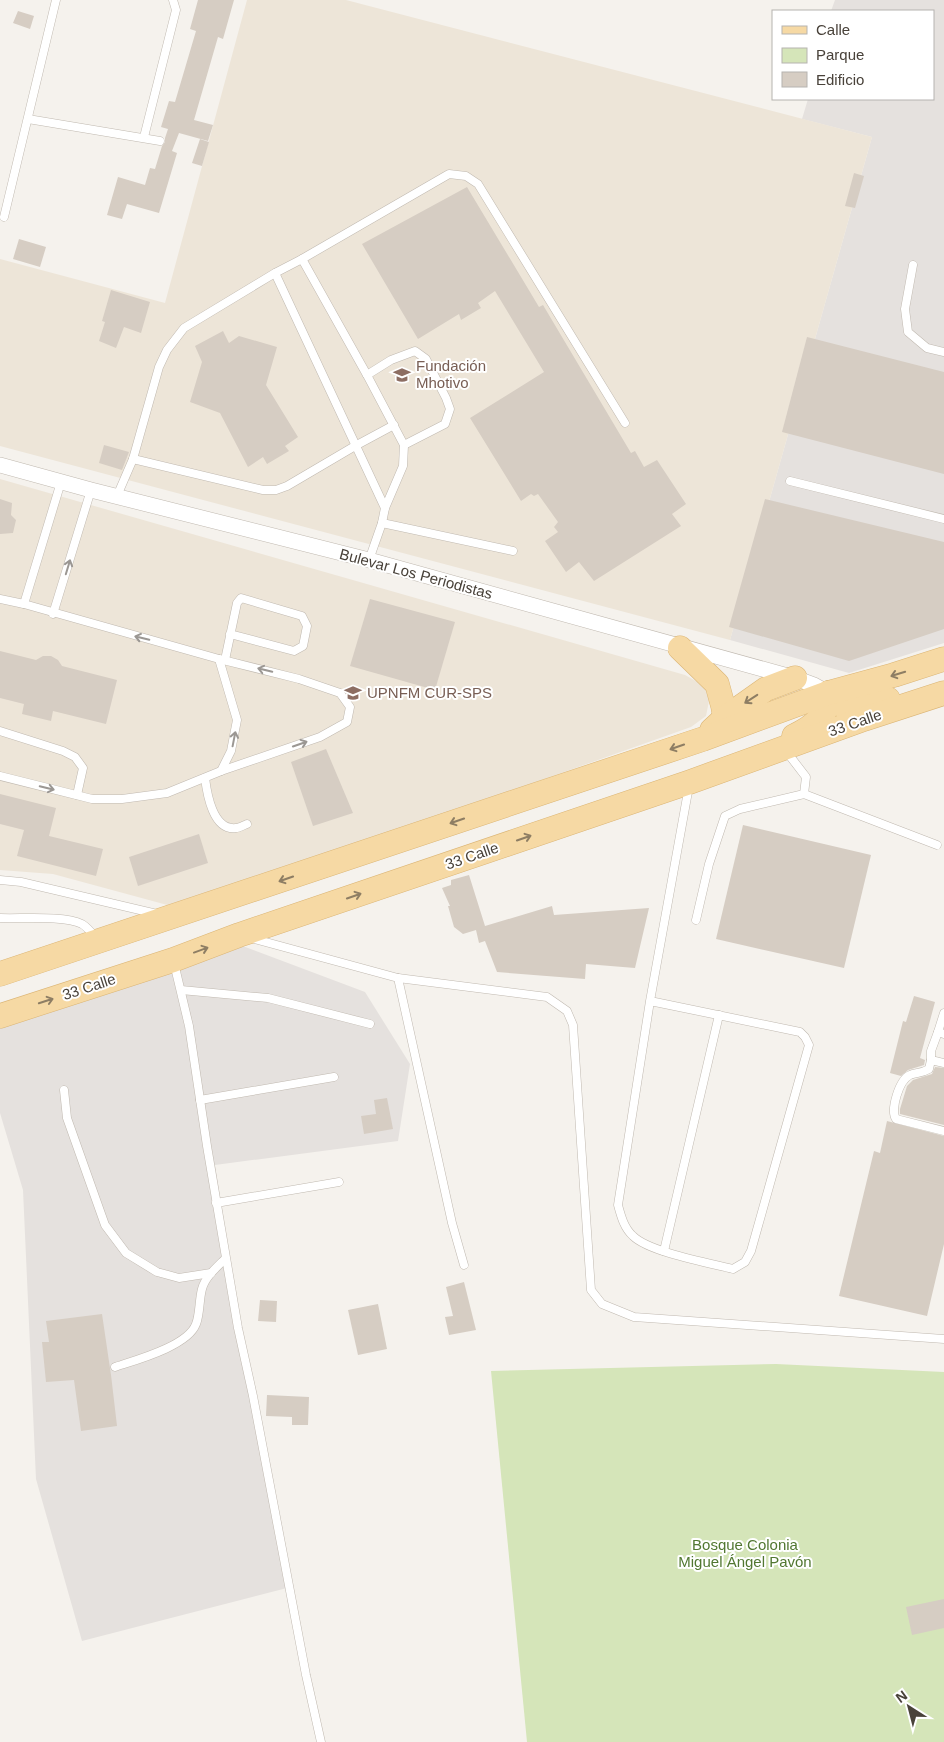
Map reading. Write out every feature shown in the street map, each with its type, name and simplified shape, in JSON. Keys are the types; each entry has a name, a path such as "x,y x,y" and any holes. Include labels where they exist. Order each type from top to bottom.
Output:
{"main road":[{"path":"680,648 717,684 725,718"},
{"path":"0,974 703,739 828,693 944,659"},
{"path":"703,739 725,718 766,690 795,678"},
{"path":"828,693 834,702 840,704 866,704 944,685"},
{"path":"782,745 816,722 828,707 830,702 828,693"},
{"name":"33 Calle","path":"0,1016 173,960 239,935 690,782 782,745 944,693"}],"street":[{"name":"Bulevar Los Periodistas","path":"0,465 91,490 369,560 680,648 795,678 828,693"}],"lane":[{"path":"4,217 56,0"},
{"path":"144,137 176,10 173,0"},
{"path":"28,119 160,140"},
{"path":"117,496 133,460 159,367 166,350 184,328 275,273 449,174 466,176 478,184 625,423"},
{"path":"302,259 404,445 403,466 385,508 382,523 369,560"},
{"path":"913,265 905,309 908,332 928,348 944,352"},
{"path":"275,273 354,446 385,508"},
{"path":"367,375 391,360 415,351 426,359 450,410 445,424 404,445"},
{"path":"133,460 263,490 276,490 394,425"},
{"path":"790,481 944,520"},
{"path":"24,604 61,482"},
{"path":"53,614 91,490"},
{"path":"382,523 513,551"},
{"path":"221,771 231,751 237,720 222,659 230,634 236,604 241,598 302,616 307,626 302,646 294,651 230,634"},
{"path":"0,599 299,679 340,693 350,708 347,722 320,737 167,792 122,799 92,799 0,776"},
{"path":"0,731 50,746 75,757 83,768 77,795"},
{"path":"782,745 806,777 804,794"},
{"path":"205,778 206,790 214,815 224,826 236,828 247,824"},
{"path":"650,1000 800,1032 805,1036 809,1045 752,1251 745,1262 733,1269 648,1247 633,1236 623,1222 618,1205 650,1000 690,782"},
{"path":"696,920 709,864 725,816 740,809 804,794 937,845"},
{"path":"0,880 21,882 170,918"},
{"path":"0,918 58,919 81,924 92,932 98,942"},
{"path":"239,935 398,978 547,997 567,1011 572,1025 592,1290 602,1304 634,1317 944,1339"},
{"path":"173,960 189,1026 216,1203 238,1328 321,1742"},
{"path":"398,978 452,1222 464,1265"},
{"path":"181,990 268,998 370,1024"},
{"path":"944,1013 941,1033 931,1051 929,1069 921,1074 909,1075 904,1080 895,1100 893,1110 894,1117 944,1132"},
{"path":"664,1251 719,1015"},
{"path":"931,1060 944,1063"},
{"path":"200,1100 334,1077"},
{"path":"64,1090 67,1118 105,1225 126,1253 157,1272 179,1278 211,1273"},
{"path":"216,1203 339,1182"},
{"path":"115,1367 163,1350 189,1334 196,1325 202,1287 211,1273 225,1258"}],"shaded area":[{"name":"Fundación Mhotivo","path":"247,0 346,0 872,137 730,640 0,446 0,259 165,303"},
{"path":"835,0 944,0 944,643 849,673 730,640 872,137 802,119 808,100 934,100 934,10 831,10"},
{"name":"UPNFM CUR-SPS","path":"0,479 685,675 705,686 709,701 706,716 691,727 505,793 171,906 53,874 0,870"},
{"path":"224,939 365,992 410,1064 398,1141 215,1165 245,1357 287,1588 82,1641 36,1479 23,1190 0,1113 0,1026"}],"green space":[{"name":"Bosque Colonia Miguel Ángel Pavón","path":"776,1364 944,1372 944,1742 527,1742 491,1371"}],"building":[{"path":"198,0 234,0 223,39 218,37 194,120 213,125 208,141 179,133 172,151 177,153 159,213 127,204 122,219 107,215 118,177 145,185 150,168 155,169 168,129 161,127 169,101 175,102 196,31 190,29"},
{"path":"18,11 34,16 30,29 13,23"},
{"path":"200,139 209,142 202,166 192,163"},
{"path":"854,173 864,176 855,208 845,206"},
{"path":"467,187 539,307 543,305 631,453 635,451 644,467 657,460 686,504 672,514 681,526 594,581 579,562 566,572 545,541 558,532 554,527 558,522 538,494 534,496 531,494 521,501 470,418 544,372 495,291 478,303 481,308 461,320 459,314 418,339 362,244"},
{"path":"19,239 46,247 40,267 13,259"},
{"path":"111,290 150,302 141,333 124,327 116,348 99,341 105,322 102,321"},
{"path":"223,331 229,343 239,336 277,347 266,385 298,437 285,446 289,451 267,464 263,457 248,467 220,413 190,402 202,362 195,346"},
{"path":"807,337 944,372 944,474 782,432"},
{"path":"104,445 129,452 122,470 99,463"},
{"path":"0,499 12,503 11,515 16,520 13,533 0,534"},
{"path":"765,499 944,542 944,629 849,661 729,627"},
{"path":"370,599 455,622 435,690 350,666"},
{"path":"0,651 36,660 43,656 51,656 58,660 62,666 117,680 106,724 53,711 51,721 22,714 24,704 0,698"},
{"path":"326,749 353,813 313,826 291,762"},
{"path":"0,794 56,808 49,836 103,849 96,876 17,856 24,830 0,824"},
{"path":"743,825 871,855 844,968 716,939"},
{"path":"199,834 208,863 138,886 129,857"},
{"path":"469,875 485,926 552,906 554,915 649,908 635,968 586,964 585,979 497,972 485,941 479,943 476,930 463,934 454,927 448,906 450,906 442,888 451,885 451,880"},
{"path":"914,996 935,1002 920,1058 925,1060 924,1065 908,1070 901,1076 890,1073 903,1021 906,1022"},
{"path":"935,1067 944,1068 944,1125 900,1114 907,1086 913,1080 932,1074"},
{"path":"387,1098 393,1129 364,1134 361,1116 376,1114 374,1100"},
{"path":"887,1121 944,1136 944,1244 927,1316 839,1296 874,1151 880,1153"},
{"path":"464,1282 476,1330 449,1335 445,1317 453,1316 446,1287"},
{"path":"260,1300 277,1301 276,1322 258,1321"},
{"path":"378,1304 387,1349 358,1355 348,1310"},
{"path":"102,1314 117,1426 81,1431 74,1380 46,1382 42,1342 49,1342 46,1321"},
{"path":"267,1395 309,1397 308,1425 292,1425 292,1417 266,1416"},
{"path":"944,1599 944,1628 912,1635 906,1607"}],"place":[{"name":"Fundación Mhotivo","path":"402,375"},
{"name":"UPNFM CUR-SPS","path":"353,693"}]}
